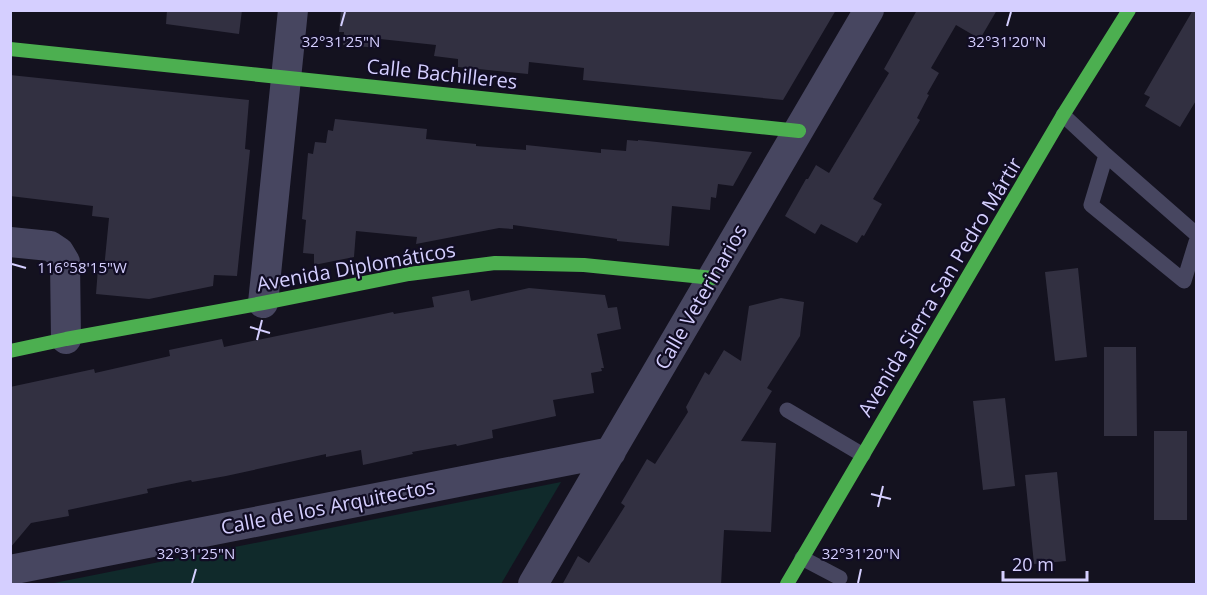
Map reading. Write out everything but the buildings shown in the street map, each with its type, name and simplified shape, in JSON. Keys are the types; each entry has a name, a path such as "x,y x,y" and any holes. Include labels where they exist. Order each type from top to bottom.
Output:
{"street":[{"path":"263,303 292,10"},
{"name":"Calle Veterinarios","path":"533,585 869,10"},
{"name":"Avenida Sierra San Pedro Mártir","path":"787,585 1064,115 1129,10"},
{"name":"Calle Bachilleres","path":"10,49 798,131"},
{"path":"10,242 50,246 59,252 65,262 66,339"},
{"name":"Avenida Diplomáticos","path":"10,351 409,274 495,263 584,265 713,278"},
{"name":"Calle de los Arquitectos","path":"10,570 611,452"}],"lane":[{"path":"1064,115 1106,155 1197,234"},
{"path":"1106,155 1091,205 1184,281 1197,242"},
{"path":"787,410 863,455"},
{"path":"802,558 840,578"}],"green space":[{"path":"561,482 501,584 49,584"}],"traffic: fast":[{"path":"787,584 1063,115 1129,10"},
{"path":"10,49 799,131"},
{"path":"10,351 409,274 495,263 584,265 713,278"}]}
